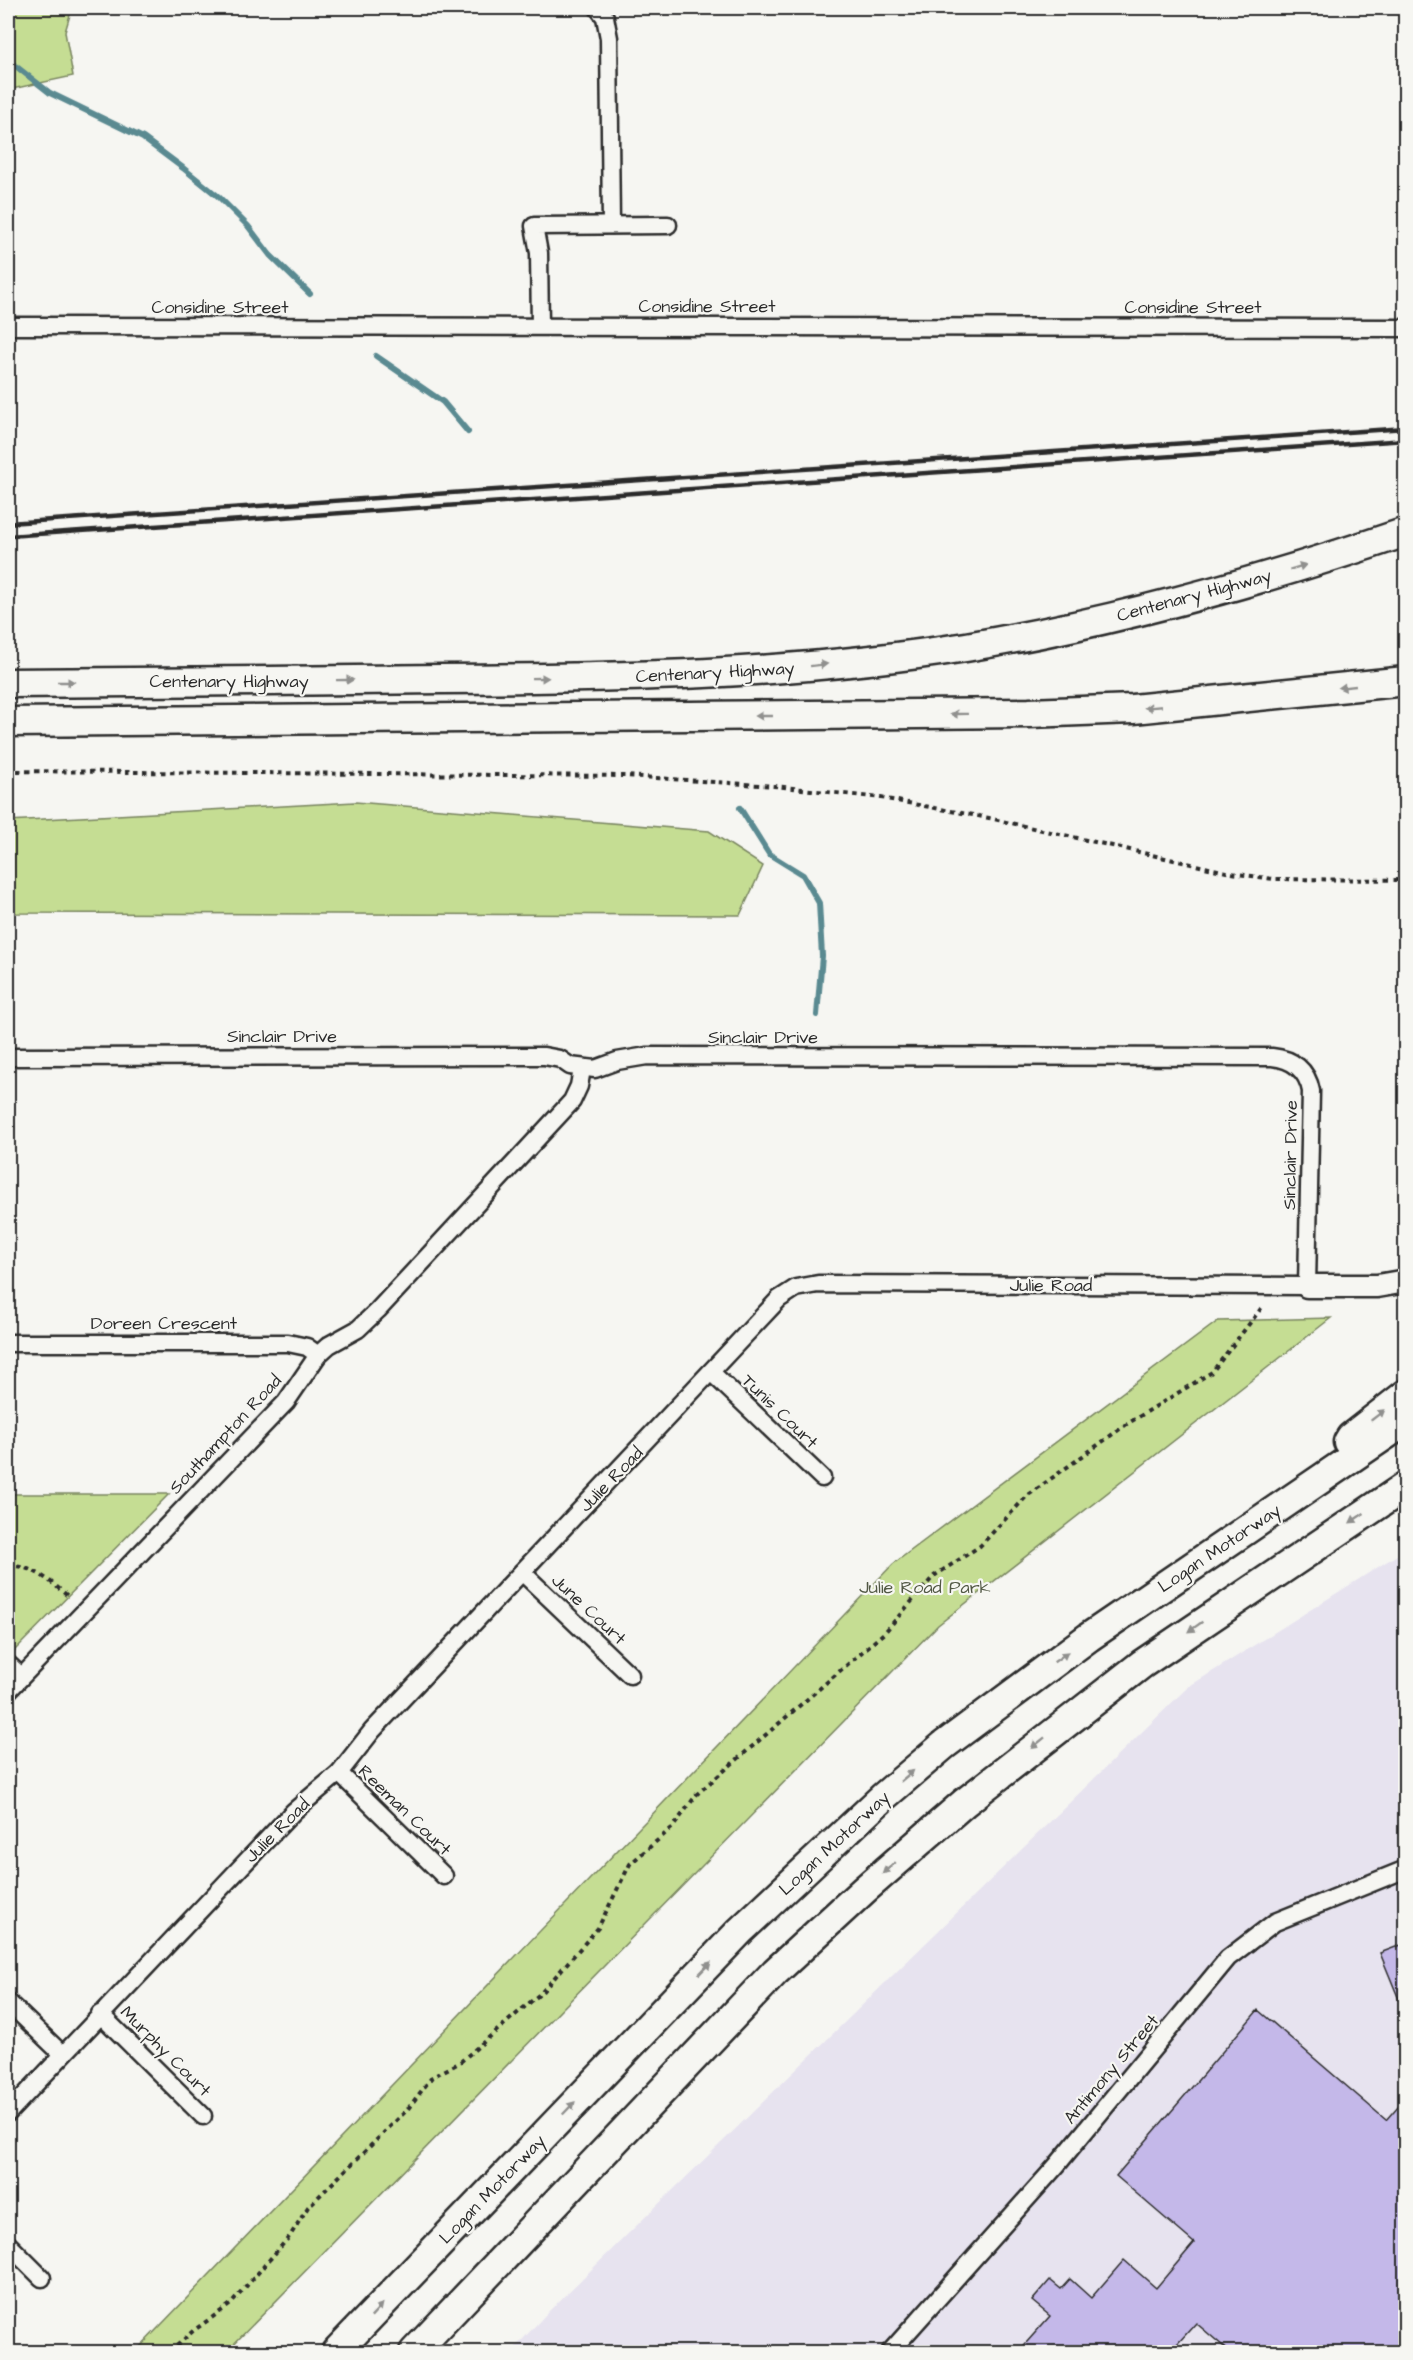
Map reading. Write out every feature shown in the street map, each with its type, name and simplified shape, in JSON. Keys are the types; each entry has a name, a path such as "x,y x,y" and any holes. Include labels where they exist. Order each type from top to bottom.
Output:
{"highway":[{"name":"Centenary Highway","path":"8,683 574,678 779,669 965,646 1120,615 1241,585 1406,532"},
{"path":"8,722 1029,714 1133,709 1406,681"},
{"path":"1334,1469 1351,1437 1406,1394"},
{"name":"Logan Motorway","path":"336,2352 740,1931 883,1797 944,1745 1089,1637 1406,1421"},
{"path":"414,2352 768,1980 864,1890 964,1803 1142,1664 1406,1486"}],"street":[{"path":"598,8 605,17 609,38 611,225"},
{"path":"540,326 539,253 534,225 668,225"},
{"name":"Considine Street","path":"8,326 1406,328"},
{"name":"Sinclair Drive","path":"8,1057 544,1056 560,1059 570,1066 582,1069 595,1069 617,1061 647,1056 1272,1057 1287,1059 1304,1072 1311,1091 1306,1286"},
{"name":"Southampton Road","path":"8,1691 286,1402 318,1355 329,1345 358,1329 378,1310 565,1108 579,1086 582,1069"},
{"name":"Julie Road","path":"8,2113 294,1811 339,1773 372,1731 712,1373 778,1299 796,1288 818,1284 1377,1286 1406,1281"},
{"name":"Doreen Crescent","path":"8,1343 288,1343 307,1347 318,1355"},
{"name":"Tunis Court","path":"712,1373 822,1478"},
{"name":"June Court","path":"522,1572 630,1675"},
{"path":"8,1664 21,1677"},
{"name":"Reeman Court","path":"339,1773 444,1876"},
{"name":"Antimony Street","path":"890,2352 1057,2165 1228,1958 1275,1922 1406,1869"},
{"path":"8,2002 62,2054"},
{"name":"Murphy Court","path":"100,2014 203,2116"},
{"path":"8,2244 42,2278"}],"path":[{"path":"8,771 627,776 774,786 881,798 989,818 1242,874 1315,880 1406,880"},
{"path":"170,2352 193,2331 231,2304 290,2236 308,2207 407,2110 432,2077 459,2063 541,1993 598,1928 630,1863 673,1827 697,1794 884,1632 934,1576 980,1546 1027,1496 1127,1424 1212,1372 1263,1306"},
{"path":"8,1566 39,1572 70,1598"}],"shaded area":[{"path":"1405,1550 1405,2352 511,2352 548,2312 1188,1687"}],"green space":[{"path":"8,8 72,8 65,32 73,76 12,89 8,87"},
{"path":"355,802 709,831 763,866 740,915 8,913 8,821"},
{"name":"Julie Road Park","path":"1331,1318 938,1625 226,2352 135,2352 893,1564 1218,1321"},
{"path":"8,1494 169,1494 14,1651 8,1645"}],"building":[{"path":"1406,1943 1406,2014 1405,2014 1380,1953"},
{"path":"1258,2010 1386,2120 1406,2097 1406,2352 1230,2352 1196,2323 1170,2352 1018,2352 1050,2316 1032,2301 1050,2280 1061,2289 1070,2279 1091,2298 1124,2260 1156,2288 1194,2243 1116,2176"}],"waterway":[{"path":"8,60 50,93 143,138 183,168 219,197 248,226 270,255 310,294"},
{"path":"376,356 443,402 468,432"},
{"path":"740,808 769,854 803,875 819,903 822,956 817,1015"}],"railway":[{"path":"8,523 1406,428"},
{"path":"8,536 1406,440"}]}
